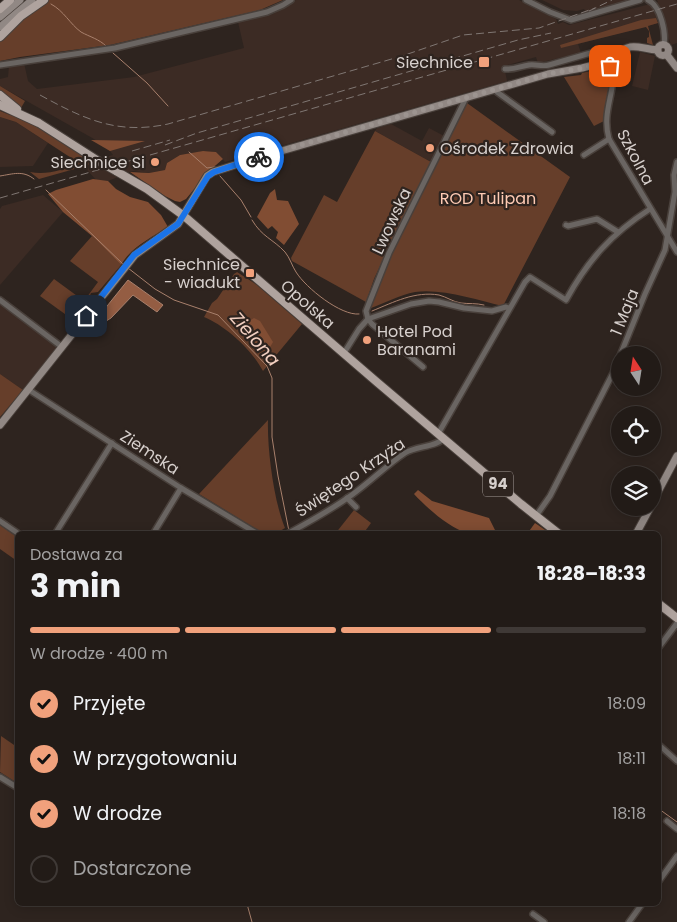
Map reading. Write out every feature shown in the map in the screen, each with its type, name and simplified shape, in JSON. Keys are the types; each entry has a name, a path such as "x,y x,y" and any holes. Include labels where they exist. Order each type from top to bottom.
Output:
{"main road":[{"path":"0,9 10,0"},
{"path":"0,37 21,16 44,0"},
{"name":"Opolska","path":"0,95 24,115 147,189 184,216 344,354 555,531"},
{"name":"Opolska","path":"0,105 24,115"},
{"path":"661,606 677,618"}],"street":[{"path":"0,17 20,0"},
{"path":"0,27 32,0"},
{"path":"0,65 115,48 267,12 291,0"},
{"path":"526,0 558,16 571,20 640,0"},
{"path":"648,0 653,3 657,10 665,37 660,54 666,55 677,68"},
{"path":"0,425 130,260 138,252 178,224 204,181 214,172 548,74 582,68 629,46 661,48"},
{"path":"505,69 511,70 532,64 549,66 601,50 616,61 612,66"},
{"name":"Szkolna","path":"612,66 613,79 606,121 609,139 677,252"},
{"path":"496,90 552,132"},
{"name":"Lwowska","path":"344,354 359,329 368,319 366,307 389,253 466,98"},
{"path":"584,155 609,139"},
{"name":"1 Maja","path":"536,516 550,496 613,373 665,250 675,192 674,175 677,162"},
{"path":"441,436 509,308 525,282 530,277 566,300 586,266 618,232 650,208"},
{"path":"566,225 597,219 618,232"},
{"path":"0,300 62,347"},
{"path":"423,367 368,319 402,306 421,302 439,302 464,308 492,310 509,308"},
{"name":"Ziemska","path":"29,390 253,531"},
{"name":"Świętego Krzyża","path":"292,531 347,498 406,452 420,446 438,443 441,436"},
{"path":"57,531 112,443"},
{"path":"661,486 677,456"},
{"path":"155,531 182,488"},
{"path":"347,498 356,508"},
{"path":"638,531 646,516"},
{"path":"0,520 15,531"},
{"path":"661,643 677,623"},
{"path":"661,747 677,761"},
{"path":"0,777 15,786"},
{"path":"667,821 677,829"},
{"path":"661,878 677,856"},
{"path":"629,922 641,906"},
{"path":"533,914 544,922"}],"shaded area":[{"path":"296,0 519,0 556,19 558,24 563,22 569,25 658,2 657,0 677,0 677,43 671,45 662,18 657,19 658,23 578,44 581,53 538,63 536,57 504,66 507,81 225,162 216,152 205,151 180,155 167,163 165,170 149,173 133,171 108,181 96,180 82,164 113,155 110,151 94,139 0,86 0,79 8,77 9,66 24,63 28,81 37,89 134,77 244,48 238,22 273,14"},
{"path":"542,0 632,0 587,14 584,9 577,11 563,10"},
{"path":"640,52 655,56 648,90 632,86"},
{"path":"0,117 16,122 48,143 33,166 0,167"},
{"path":"391,124 422,141 429,128 444,136 431,162 375,131 377,128"},
{"path":"91,140 145,141 110,151"},
{"path":"203,151 216,152 223,159 209,171 186,199 180,202 165,196 130,172 149,173 165,170 167,163 180,155"},
{"path":"93,179 108,181 116,189 130,197 148,202 161,215 168,227 136,248 121,265 92,236 63,212 48,194"},
{"path":"275,189 277,200 288,201 299,224 284,245 276,238 278,232 272,226 268,229 257,217 270,193"},
{"path":"43,195 63,212 0,285 0,209 2,206"},
{"path":"128,280 163,305 157,312 133,295 111,318 95,328 91,326"},
{"path":"0,303 58,346 23,390 0,374"},
{"path":"254,318 260,321 273,342 266,354 240,330 243,325"},
{"path":"418,490 432,501 489,518 496,531 461,531 439,517 414,494"},
{"path":"535,523 547,531 529,531"}],"green space":[{"path":"48,0 283,0 260,10 110,45 0,61 0,40 14,25"},
{"path":"656,18 658,23 648,26 653,45 647,43 649,31 646,27 561,48 560,45 641,20"},
{"path":"599,69 609,75 610,80 604,121 594,126 564,77 581,75 582,73"},
{"path":"0,86 25,101 21,108 0,92"},
{"name":"ROD Tulipan","path":"467,103 570,177 503,306 459,295 425,291 404,295 371,308 369,306 392,252"},
{"path":"0,111 10,115 11,113 34,124 96,163 39,179 30,172 43,173 55,171 79,163 16,122 0,117"},
{"name":"ROD Tulipan","path":"375,131 431,162 393,238 374,279 366,302 292,261 291,258 324,195 337,202"},
{"path":"92,236 121,265 98,292 91,293 89,298 91,303 76,322 40,296 54,279 84,301 98,282 70,261"},
{"path":"237,272 257,285 302,324 263,371 238,340 221,326 204,317 212,303"},
{"path":"0,374 23,390 0,417"},
{"path":"268,420 272,475 285,528 280,531 259,531 199,494"},
{"path":"354,510 371,523 365,531 337,531"},
{"path":"0,525 15,536 15,560 0,549"},
{"path":"1,736 15,746 15,782 0,772"}],"waterway":[{"path":"51,4 60,10 81,32 106,46"},
{"path":"113,53 147,83 168,106"},
{"path":"189,152 207,168 215,167"},
{"name":"Zielona","path":"0,176 26,174 34,179"},
{"path":"220,176 241,200 251,217"},
{"name":"Zielona","path":"46,190 123,264"},
{"path":"252,220 264,234 285,252 295,270 308,286 324,300 343,311 359,314"},
{"name":"Zielona","path":"128,268 155,289 174,300 218,315 267,366 272,378 272,437 289,531"},
{"path":"372,311 405,298 430,294 439,295 458,302 484,305"},
{"name":"Zielona","path":"661,810 677,822"},
{"path":"248,906 252,922"}],"railway":[{"path":"589,11 612,0"},
{"path":"0,198 677,4"},
{"path":"40,95 86,118 101,123 117,126 150,127 168,124 402,56 463,35 539,28 595,8"},
{"path":"165,145 197,133 518,40 551,33"},
{"path":"132,151 170,140"}],"way so far":[{"path":"259,157 548,74 605,62 610,66"}],"place":[{"name":"Siechnice","path":"484,62"},
{"name":"Ośrodek Zdrowia","path":"430,148"},
{"name":"Siechnice Si","path":"155,162"},
{"name":"Siechnice - wiadukt","path":"250,273"},
{"name":"Hotel Pod Baranami","path":"367,340"}],"route":[{"path":"86,316 134,255 178,224 208,176 214,172 259,157"}]}
